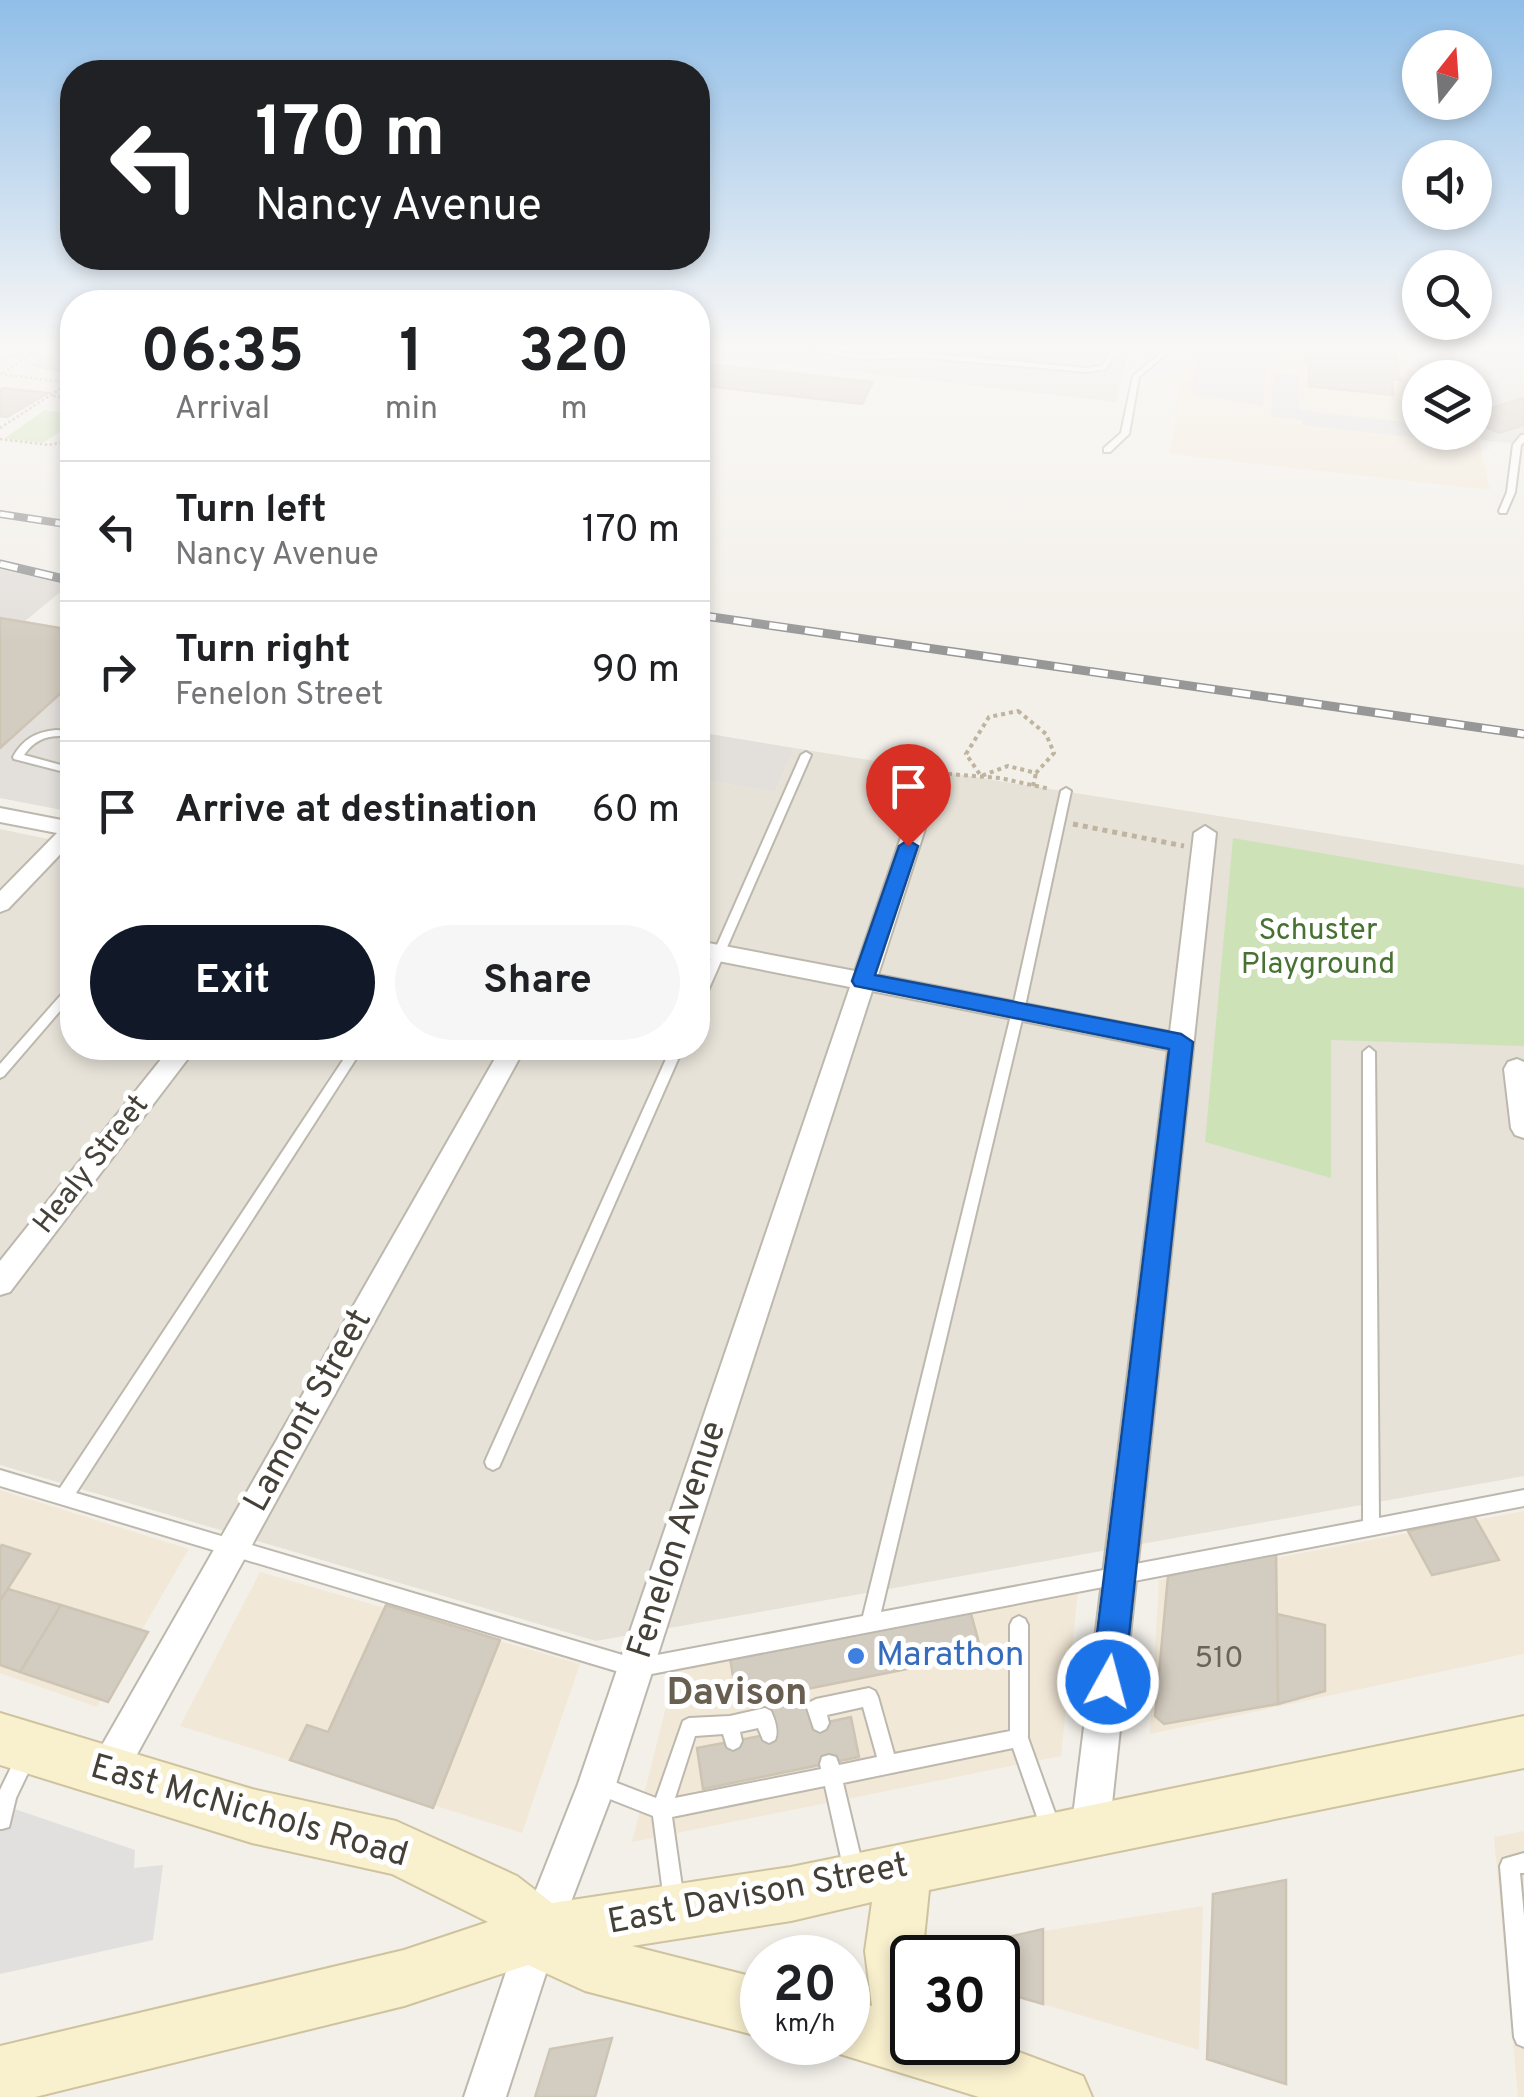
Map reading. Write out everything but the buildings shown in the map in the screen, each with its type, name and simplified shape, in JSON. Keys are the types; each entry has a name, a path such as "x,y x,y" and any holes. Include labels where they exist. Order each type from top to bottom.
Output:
{"main road":[{"name":"East Davison Street","path":"0,2076 404,1978 539,1933 791,1894 1524,1742"},
{"name":"East McNichols Road","path":"15,1744 252,1816 396,1848 498,1895 518,1908 549,1946 585,1963 740,2002"},
{"path":"882,1873 891,1935"},
{"path":"978,2065 1060,2097"}],"street":[{"name":"Fenelon Avenue","path":"486,2097 539,1933 597,1784 932,779"},
{"path":"0,815 60,827"},
{"path":"0,904 60,842"},
{"path":"1072,1836 1120,1576 1204,844"},
{"path":"710,951 1181,1042"},
{"name":"Healy Street","path":"0,1283 175,1060"},
{"name":"Lamont Street","path":"106,1774 506,1060"},
{"path":"1517,1069 1524,1128"}],"lane":[{"path":"1504,511 1511,492 1517,448"},
{"path":"60,735 39,736 20,750 18,757 60,768"},
{"path":"710,947 806,754"},
{"path":"870,1623 1018,1011 1066,791"},
{"path":"0,1072 60,1004"},
{"path":"1369,1052 1370,1527"},
{"path":"64,1497 349,1060"},
{"path":"493,1462 671,1060"},
{"path":"0,1478 636,1668 1524,1498"},
{"path":"1019,1625 1019,1738 1072,1836"},
{"path":"816,1713 869,1697 888,1764"},
{"path":"675,1914 662,1810 689,1727 732,1733 769,1722"},
{"path":"597,1784 662,1810 830,1769 888,1764 1019,1738"},
{"path":"2,1820 15,1744"},
{"path":"830,1769 882,1873"},
{"path":"1524,1863 1510,1866 1524,2037"}],"path":[{"path":"981,776 966,754 970,742 988,718 1008,710 1018,711 1046,734 1054,753 1036,773 1032,786"},
{"path":"981,776 1006,765 1020,765 1036,773"},
{"path":"932,779 950,774 981,776 1066,791"},
{"path":"1060,821 1184,845 1185,852 1204,844"}],"shaded area":[{"path":"1171,448 1481,450 1490,490 1170,454"},
{"path":"0,569 60,583 60,592 25,621 60,627 60,810 0,798"},
{"path":"710,734 794,748 775,792 710,781"},
{"path":"794,748 1524,865 1524,1476 596,1641 0,1465 0,829 60,842 60,1060 710,1060 710,781 775,792"},
{"path":"0,1490 189,1549 97,1707 0,1673"},
{"path":"1524,1511 1524,1654 1150,1734 1159,1580"},
{"path":"260,1572 580,1664 522,1833 180,1726"},
{"path":"1078,1591 1061,1756 632,1842 675,1671"},
{"path":"0,1804 135,1850 134,1868 163,1865 153,1940 0,1974"},
{"path":"1524,1831 1524,2097 1518,2097 1494,1837"},
{"path":"1203,1906 1199,2050 1020,1997 1017,1935"}],"green space":[{"name":"Schuster Playground","path":"1233,838 1524,888 1524,1046 1331,1040 1331,1178 1205,1142"}],"railway":[{"path":"0,514 60,523"},
{"path":"0,564 60,578"},
{"path":"710,617 1524,734"}],"place":[{"name":"Marathon","path":"856,1656"}],"district":[{"name":"Davison","path":"737,1694"}],"route":[{"path":"908,846 863,981 1181,1042 1108,1682"}]}
